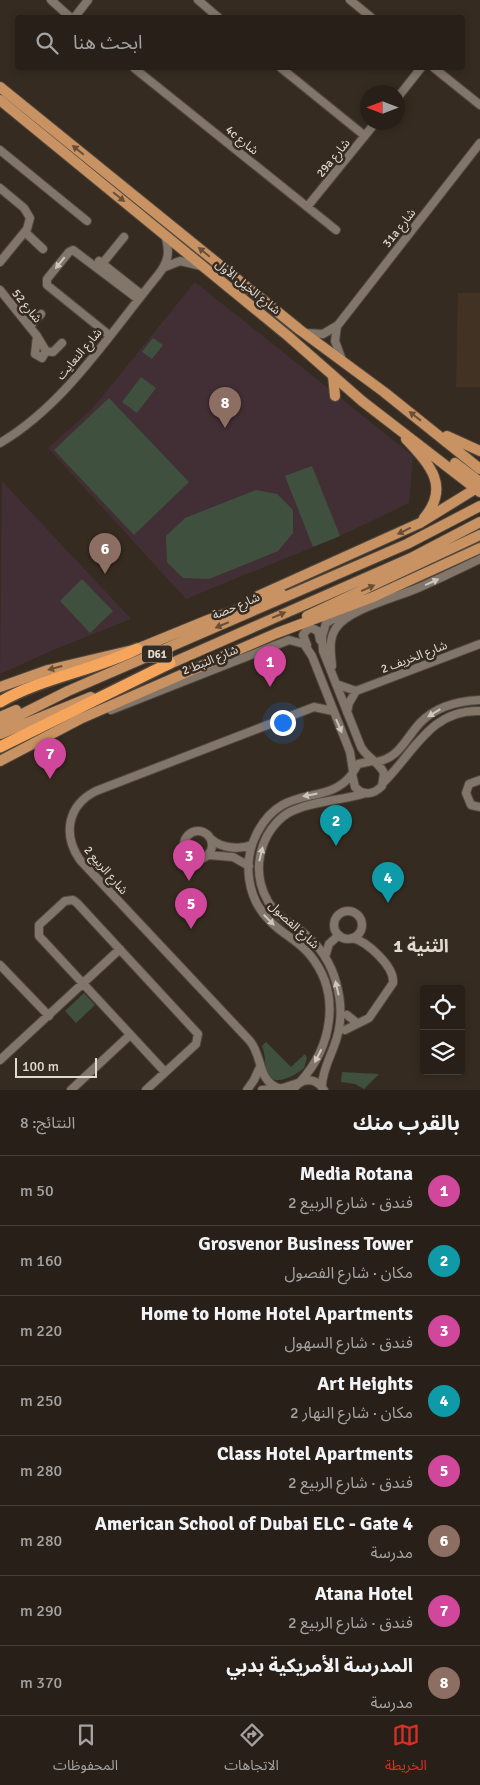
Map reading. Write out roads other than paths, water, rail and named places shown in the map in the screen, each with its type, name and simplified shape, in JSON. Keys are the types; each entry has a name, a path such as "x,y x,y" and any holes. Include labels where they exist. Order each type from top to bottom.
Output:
{"highway":[{"path":"0,702 42,683 111,661 137,650"},
{"path":"0,747 170,663"}],"main road":[{"name":"شارع الخيل الأول","path":"0,87 302,332 430,427 480,469"},
{"path":"0,92 22,109 30,111"},
{"name":"شارع الخيل الأول","path":"0,100 164,233 369,406 479,488"},
{"path":"333,376 335,396"},
{"path":"0,687 48,670 137,650 208,620 420,523 479,488 402,422 369,406"},
{"path":"430,427 480,451"},
{"path":"401,429 404,437 428,463 435,480 434,504 420,523"},
{"name":"شارع حصة","path":"0,725 68,691 407,544 480,506"},
{"name":"شارع حصة","path":"0,734 170,663 413,557 480,522"},
{"path":"278,633 318,610 480,535"},
{"path":"452,560 480,544"},
{"path":"0,761 80,719 278,633 374,597 480,548"},
{"path":"208,620 314,583"},
{"path":"0,717 44,698 68,691"}],"street":[{"path":"51,0 69,15"},
{"path":"76,15 88,0"},
{"path":"198,0 216,15"},
{"path":"350,0 368,15"},
{"name":"4c شارع","path":"136,70 336,230"},
{"path":"284,70 366,136"},
{"path":"405,87 419,70"},
{"path":"436,70 480,105"},
{"name":"29a شارع","path":"307,207 370,130"},
{"name":"31a شارع","path":"338,325 480,145"},
{"path":"0,150 87,221"},
{"path":"0,188 29,214 30,222 25,232 0,262"},
{"path":"25,232 42,248"},
{"path":"164,233 169,252 165,267"},
{"path":"124,237 101,262 140,297"},
{"path":"109,336 47,285 46,280 52,272 69,252 75,250 140,297"},
{"path":"165,267 180,261 204,268"},
{"name":"شارع النعايت","path":"0,443 29,423 53,402 165,267"},
{"name":"شارع 52","path":"0,290 30,326 46,351 53,352 62,343"},
{"path":"30,326 41,314"},
{"path":"302,332 323,334 338,325"},
{"path":"338,325 335,341 344,364"},
{"path":"332,672 330,651 332,636 336,627 347,618 480,559"},
{"path":"323,651 322,637 326,623 374,597"},
{"path":"312,656 303,638 304,632 309,627 318,631 323,651 361,748 382,768 384,782"},
{"name":"شارع النبط 2","path":"80,719 159,693 289,640 304,644 312,656 350,752 352,772"},
{"name":"شارع الخريف 2","path":"356,691 480,644"},
{"path":"336,684 356,691 349,703 347,713"},
{"path":"325,689 314,707 333,711"},
{"path":"480,700 463,702 437,711 422,721 396,754 386,760 363,761 352,772 355,787 366,794 378,790 435,724 458,713 480,711"},
{"name":"شارع الربيع 2","path":"278,1088 268,1082 260,1067 257,1053 250,1041 80,860 70,839 70,820 79,802 96,791 314,707"},
{"name":"شارع الفصول","path":"297,1085 314,1064 328,1036 329,994 322,974 310,955 269,921 258,906 250,887 248,866 252,845 267,818 282,805 299,797 332,790 343,784 352,772"},
{"path":"479,779 467,787 466,796 471,805 480,807"},
{"name":"شارع الفصول","path":"323,1088 325,1066 336,1039 340,1016 336,981 325,957 314,943 276,912 265,897 259,878 260,852 272,829 290,811 366,794"},
{"path":"248,866 233,857 208,855 199,859 191,857 187,852 185,843 190,834 203,832 218,844 234,847 252,845"},
{"path":"208,855 212,849 211,839"},
{"path":"146,1090 196,1044 199,1037 73,900 65,901 40,923 37,931 39,936 165,1072"},
{"path":"345,1030 356,1022 369,1018 394,983 392,972 376,953 361,930 359,916 354,912 346,911 338,916 335,922 335,929 339,935 361,941 376,953"},
{"path":"352,938 361,930"},
{"path":"314,943 331,941 339,935"},
{"path":"325,957 331,941"},
{"path":"1,1056 49,1016 120,949"},
{"path":"0,965 49,1016"},
{"path":"347,1015 356,1022"},
{"path":"71,1090 130,1035"},
{"path":"247,1090 260,1067"},
{"path":"262,1090 297,1085 309,1080 323,1088"}],"place":[{"name":"المدرسة الأمريكية بدبي","path":"225,428"},
{"name":"American School of Dubai ELC - Gate 4","path":"105,574"},
{"name":"Media Rotana","path":"270,687"},
{"name":"Atana Hotel","path":"50,779"},
{"name":"Grosvenor Business Tower","path":"336,846"},
{"name":"Home to Home Hotel Apartments","path":"189,881"},
{"name":"Art Heights","path":"388,903"},
{"name":"Class Hotel Apartments","path":"191,929"}],"district":[{"name":"الثنية 1","path":"421,946"}]}
